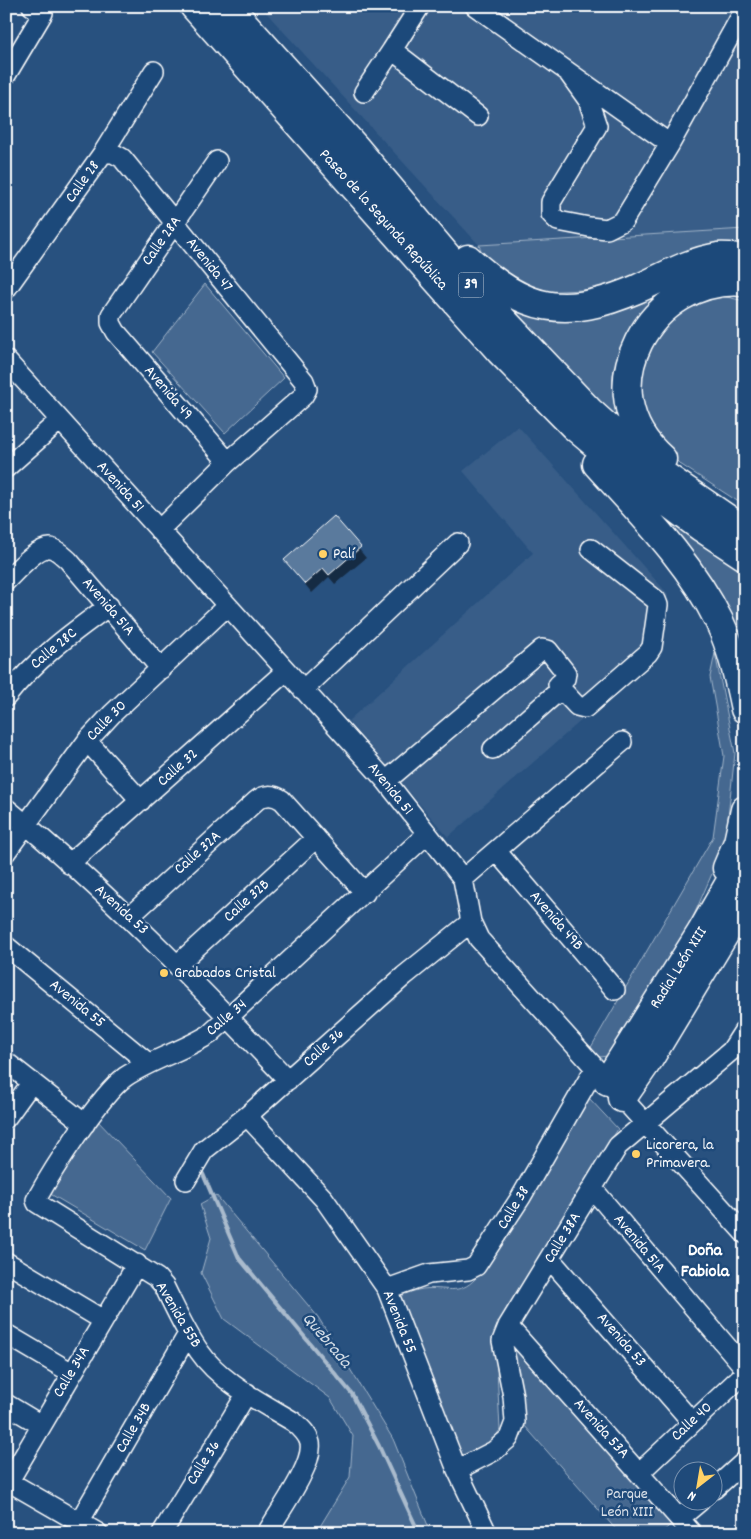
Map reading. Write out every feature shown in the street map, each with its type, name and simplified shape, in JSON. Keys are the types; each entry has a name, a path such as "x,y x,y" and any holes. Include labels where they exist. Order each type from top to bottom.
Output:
{"highway":[{"name":"Paseo de la Segunda República","path":"194,6 500,351 574,426 643,484 701,527 745,556"},
{"name":"Paseo de la Segunda República","path":"228,6 354,146 482,298 589,411 649,465 745,530"},
{"path":"354,146 496,285 536,304 568,308 599,304 638,288 678,268 719,257 745,259"},
{"path":"745,282 728,280 698,286 671,303 648,326 635,345 627,391 629,413 658,455 745,530"},
{"path":"500,351 666,542 697,583 719,622 738,676 745,709"},
{"path":"701,933 738,842 745,810"},
{"name":"Radial León XIII","path":"608,1082 701,933 739,867 745,852"},
{"name":"Radial León XIII","path":"608,1082 649,1059 745,900"},
{"path":"649,1059 745,928"}],"street":[{"path":"364,92 420,6"},
{"path":"474,6 670,144"},
{"path":"567,71 588,100 597,126 550,202 551,214 558,221 607,229 623,221 670,144 745,9"},
{"path":"6,75 38,10"},
{"path":"392,50 478,116"},
{"name":"Calle 28","path":"6,289 103,153 154,70"},
{"name":"Avenida 47","path":"103,153 113,153 122,158 304,381 307,389 303,396 228,462"},
{"name":"Calle 28A","path":"111,323 111,314 217,161"},
{"name":"Avenida 49","path":"111,323 228,462"},
{"name":"Avenida 51","path":"6,360 386,781 463,879 471,922 479,940 745,1234"},
{"path":"6,468 60,420"},
{"path":"159,530 228,462"},
{"path":"303,690 458,543"},
{"name":"Avenida 51A","path":"6,581 36,554 51,548 68,560 162,669"},
{"path":"386,781 542,649 548,650 566,673 565,679 558,685 577,706 585,708 648,653 652,647 658,605 656,600 590,549"},
{"name":"Calle 28C","path":"6,697 25,672 68,636 109,606"},
{"name":"Calle 30","path":"6,852 87,741 112,714 227,606"},
{"name":"Calle 32","path":"70,864 286,671"},
{"path":"493,749 561,689"},
{"path":"87,741 141,802"},
{"path":"463,879 497,852 622,742"},
{"name":"Calle 32A","path":"129,916 260,797 270,795 282,800 316,838"},
{"name":"Avenida 53","path":"6,808 129,916 230,1017 244,1044 288,1080"},
{"name":"Calle 34","path":"36,1201 86,1124 117,1084 148,1062 196,1043 230,1017 366,893 427,834"},
{"path":"316,838 366,893"},
{"name":"Calle 32B","path":"178,964 316,838"},
{"name":"Avenida 49B","path":"497,852 615,990"},
{"name":"Calle 36","path":"186,1180 204,1150 247,1116 404,976 471,922"},
{"name":"Avenida 55","path":"6,946 148,1062"},
{"name":"Calle 38A","path":"457,1470 494,1451 508,1438 515,1422 514,1404 502,1341 508,1326 618,1146 644,1122 679,1097 730,1051 745,1029"},
{"path":"6,1062 86,1124"},
{"path":"6,1118 32,1082"},
{"name":"Calle 38","path":"387,1289 429,1274 468,1270 476,1266 521,1196 608,1082"},
{"name":"Avenida 55","path":"247,1116 324,1199 387,1289 457,1470 487,1533"},
{"name":"Avenida 51A","path":"592,1188 745,1368"},
{"name":"Avenida 55B","path":"36,1201 137,1264 163,1284 188,1334 199,1351 217,1371 247,1393 294,1422 304,1431 310,1442 309,1457 267,1533"},
{"name":"Avenida 53","path":"550,1259 692,1422"},
{"path":"6,1262 103,1320"},
{"name":"Calle 34A","path":"8,1480 137,1264"},
{"name":"Avenida 53A","path":"508,1326 640,1472 692,1533"},
{"path":"6,1334 72,1373"},
{"name":"Calle 34B","path":"79,1522 188,1334"},
{"name":"Calle 40","path":"640,1472 745,1373"},
{"name":"Calle 36","path":"162,1533 247,1393"},
{"path":"6,1404 41,1425"},
{"path":"724,1480 745,1461"},
{"path":"8,1480 98,1533"},
{"path":"680,1518 687,1512"}],"shaded area":[{"path":"260,6 745,6 745,229 479,245"},
{"path":"518,426 668,594 655,656 448,837 348,721 533,553 463,471"}],"green space":[{"path":"745,229 745,252 605,289 539,292 488,270 479,245"},
{"path":"205,284 284,378 225,433 152,352"},
{"path":"668,288 641,317 620,350 613,376 613,388 620,426 515,313 578,318"},
{"path":"722,296 745,301 745,506 680,464 655,440 637,386 641,361 670,316 693,304"},
{"path":"645,506 745,573 745,669"},
{"path":"715,653 735,753 725,844 690,924 615,1049 607,1056 600,1057 590,1049 713,837 724,756 710,677"},
{"path":"589,1098 618,1129 505,1311 497,1335 496,1350 500,1430 487,1444 459,1460 400,1296 431,1288 458,1289 470,1284 476,1278"},
{"path":"97,1120 171,1198 145,1250 47,1192"},
{"path":"216,1195 318,1317 393,1439 431,1533 316,1533 350,1477 353,1436 330,1398 224,1319 201,1273 211,1238 200,1204"},
{"name":"Parque León XIII","path":"516,1340 676,1520 661,1533 619,1533 524,1425 511,1359"}],"building":[{"name":"Palí","path":"334,516 361,547 329,575 323,568 305,584 284,560"}],"waterway":[{"name":"Quebrada","path":"203,1174 239,1258 352,1394 379,1446 419,1533"}],"place":[{"name":"Palí","path":"323,554"},
{"name":"Grabados Cristal","path":"164,973"},
{"name":"Licorera, la Primavera.","path":"636,1154"}],"district":[{"name":"Doña Fabiola","path":"705,1261"}]}
